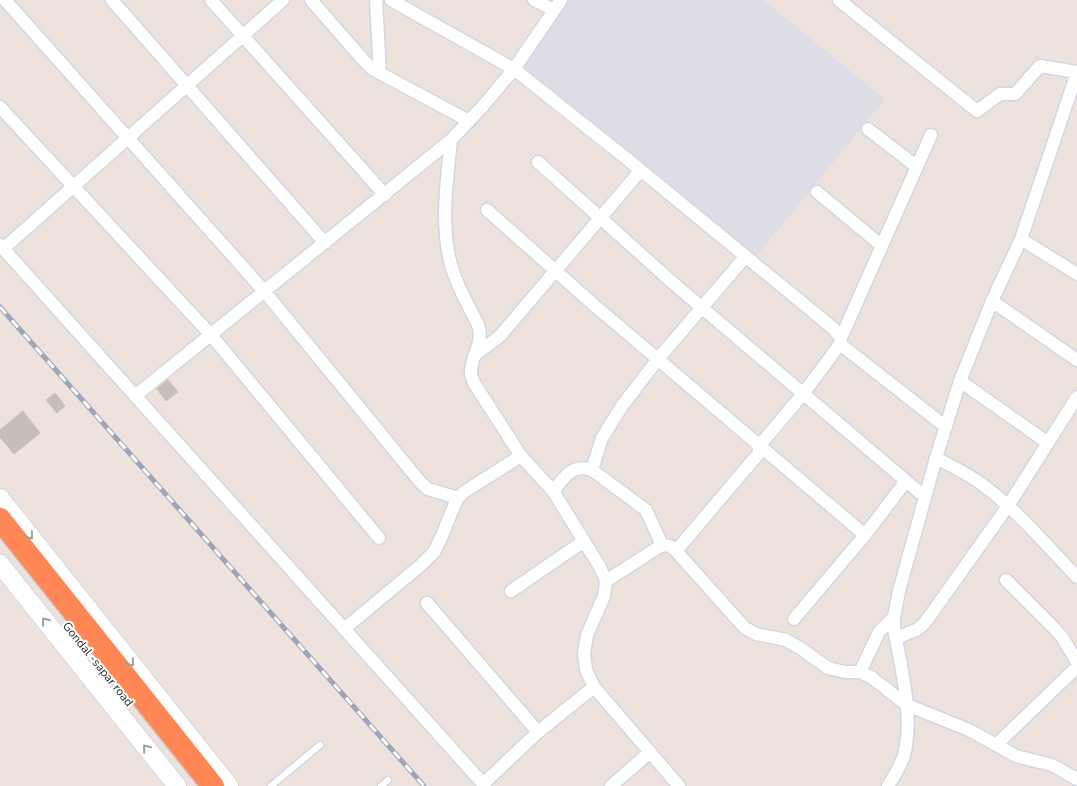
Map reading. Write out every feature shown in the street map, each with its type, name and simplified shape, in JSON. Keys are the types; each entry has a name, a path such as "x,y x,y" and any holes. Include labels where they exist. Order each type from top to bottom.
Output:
{"highway":[{"path":"0,519 213,786"},
{"name":"Gondal -sapar road","path":"0,542 195,786"}],"street":[{"path":"5,0 265,292 421,483 428,490 458,498"},
{"path":"112,0 325,243"},
{"path":"211,0 385,195"},
{"path":"283,0 74,186 2,247 484,785 538,732 594,687"},
{"path":"311,0 366,62 380,73 469,121"},
{"path":"376,0 380,73"},
{"path":"391,0 514,69 834,329 841,341 946,428"},
{"path":"135,396 451,140 514,69 558,5 534,0"},
{"path":"839,0 977,111 1000,94 1015,94 1040,66 1077,73 1075,88 1021,239 992,301 960,381 936,458 899,591 894,617 907,705 904,755 900,767 888,786"},
{"path":"0,107 211,334 379,538"},
{"path":"868,128 917,168"},
{"path":"676,551 759,453 759,446 803,394 841,341 931,135"},
{"path":"451,140 444,210 445,228 451,265 478,327 480,336 471,372 474,383 521,456 553,491 600,567 606,581 604,596 587,635 584,653 586,670 594,687 679,786"},
{"path":"538,162 702,308 925,497"},
{"path":"476,354 500,336 640,170"},
{"path":"817,192 882,246"},
{"path":"487,210 555,271 865,535"},
{"path":"1021,239 1077,274"},
{"path":"592,470 602,438 611,422 658,359 745,257"},
{"path":"992,301 1077,360"},
{"path":"960,381 1048,443"},
{"path":"896,638 916,630 924,624 1008,506 1077,397"},
{"path":"344,629 434,552 458,498 464,492 521,456"},
{"path":"936,458 969,475 1008,506 1077,577"},
{"path":"553,491 565,477 577,468 584,467 592,470 646,510 662,545"},
{"path":"794,620 865,535 906,481"},
{"path":"0,498 229,786"},
{"path":"511,592 584,541"},
{"path":"606,581 662,545 670,546 745,628 756,634 786,640 828,668 845,672 860,672 871,676 907,705 969,730 1016,756 1044,762 1063,770 1077,779"},
{"path":"0,564 177,786"},
{"path":"1006,580 1053,626 1077,662"},
{"path":"427,603 538,732"},
{"path":"860,672 879,632 894,617"},
{"path":"996,745 1077,667"},
{"path":"610,786 649,753"}],"lane":[{"path":"271,786 320,745"},
{"path":"381,786 388,780"}],"shaded area":[{"path":"561,0 763,0 885,99 754,259 512,63"}],"building":[{"path":"168,380 178,392 166,401 157,389"},
{"path":"55,393 65,406 57,413 46,400"},
{"path":"23,411 40,433 14,454 0,437 0,430"}],"railway":[{"path":"0,307 424,786"}]}
